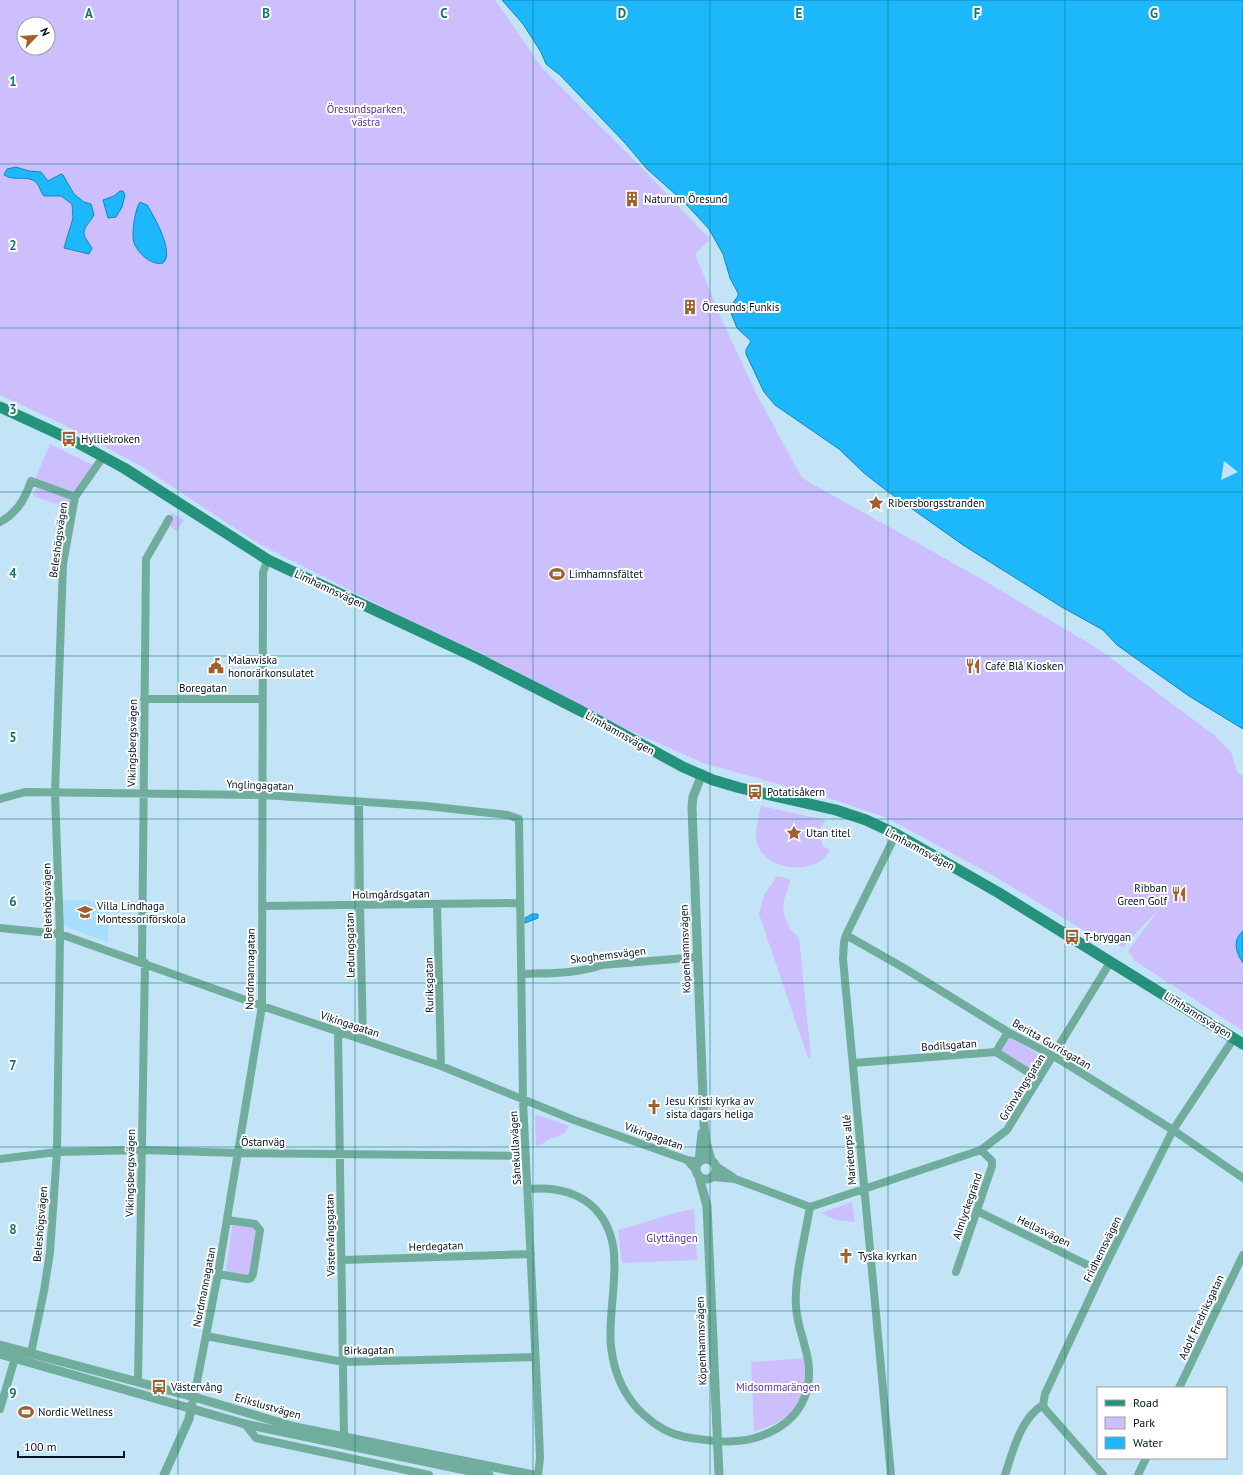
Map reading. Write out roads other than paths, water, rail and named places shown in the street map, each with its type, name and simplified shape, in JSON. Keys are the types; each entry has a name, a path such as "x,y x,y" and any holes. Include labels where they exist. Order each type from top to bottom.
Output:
{"main road":[{"name":"Limhamnsvägen","path":"0,407 103,456 268,560 479,659 581,711 683,767 740,788 836,810 866,820 896,834 986,885 1238,1041"}],"street":[{"name":"Beleshögsvägen","path":"31,1353 44,1291 50,1252 57,1152 60,934 55,793 63,564 75,497 103,456"},
{"path":"0,522 6,520 26,496 31,481 75,497"},
{"name":"Vikingsbergsvägen","path":"138,1382 142,1150 143,794 146,559 170,519"},
{"path":"164,528 172,533"},
{"name":"Nordmannagatan","path":"194,1397 218,1274 262,1006 263,572 268,560"},
{"name":"Boregatan","path":"144,699 262,699"},
{"name":"Köpenhamnsvägen","path":"702,774 693,797 692,808 704,1125 706,1142 714,1163"},
{"name":"Ynglingagatan","path":"0,799 25,792 262,795 426,806 508,815 518,819"},
{"name":"Ledungsgatan","path":"360,802 360,905 363,1040"},
{"name":"Sånekullavägen","path":"518,819 522,974 523,1100 540,1458 538,1475"},
{"name":"Marietorps allé","path":"891,1475 873,1268 863,1189 843,959 846,935 896,834"},
{"name":"Holmgårdsgatan","path":"262,906 519,903"},
{"name":"Ruriksgatan","path":"437,904 442,1066"},
{"name":"Vikingagatan","path":"0,928 60,934 262,1006 442,1066 523,1100 688,1160 698,1168"},
{"name":"Beritta Gurrisgatan","path":"846,935 904,968 1008,1032 1054,1056 1173,1130 1243,1178"},
{"name":"Skoghemsvägen","path":"522,974 589,970 602,965 698,957"},
{"name":"Grönvångsgatan","path":"863,1189 981,1150 1008,1130 1111,961"},
{"name":"Västervångsgatan","path":"338,1032 344,1437"},
{"path":"1008,1032 996,1052 1039,1079"},
{"name":"Fridhemsvägen","path":"1005,1475 1016,1444 1028,1418 1034,1410 1042,1405 1045,1394 1102,1272 1173,1130 1238,1041"},
{"name":"Bodilsgatan","path":"853,1063 996,1052"},
{"name":"Köpenhamnsvägen","path":"704,1125 698,1168 707,1206 719,1475"},
{"name":"Östanväg","path":"0,1159 57,1152 142,1150 238,1153 526,1156"},
{"name":"Almlyckegränd","path":"956,1272 992,1166 992,1161 981,1150"},
{"path":"735,1179 714,1163 705,1159 698,1168 705,1179 712,1177 735,1179 810,1207 863,1189"},
{"path":"712,1177 716,1172 714,1163"},
{"name":"Köpenhamnsvägen","path":"707,1206 712,1177"},
{"path":"528,1189 559,1190 576,1195 597,1211 607,1222 613,1244 614,1266 611,1316 612,1352 618,1378 632,1402 657,1426 674,1435 717,1442 748,1439 778,1428 793,1417 808,1388 808,1353 800,1329 796,1307 797,1278 810,1207"},
{"name":"Hellasvägen","path":"977,1211 1102,1272"},
{"path":"218,1274 247,1279 251,1278 253,1274 260,1230 256,1224 227,1220"},
{"name":"Herdegatan","path":"342,1260 531,1254"},
{"name":"Adolf Fredriksgatan","path":"1180,1387 1241,1266 1243,1255"},
{"name":"Birkagatan","path":"206,1336 343,1362 535,1357"},
{"name":"Erikslustvägen","path":"0,1345 194,1397 296,1427 533,1475"},
{"name":"Erikslustvägen","path":"0,1354 245,1424 482,1474"},
{"path":"0,1409 15,1358"},
{"path":"164,1475 189,1419 194,1397"},
{"path":"1042,1405 1103,1475"},
{"path":"245,1424 256,1438 429,1475"},
{"path":"1138,1475 1146,1459"}],"water":[{"path":"502,0 1243,0 1243,729 1189,696 1138,660 1117,645 1103,630 1060,606 963,545 887,491 864,473 839,449 775,405 764,392 746,354 746,350 751,341 737,328 731,313 733,303 738,296 738,293 730,278 723,254 709,229 684,202 647,169 625,143 560,75 546,64 541,52 523,24"},
{"path":"16,167 29,171 41,172 48,181 61,174 74,194 84,202 91,204 94,215 86,226 84,232 86,239 92,248 89,254 64,248 73,218 72,204 61,196 44,196 33,180 26,178 11,178 4,175 7,169"},
{"path":"120,191 123,191 125,195 122,207 116,217 108,218 103,200 114,196"},
{"path":"140,202 147,205 162,234 167,251 166,258 163,263 154,263 150,261 142,255 134,243 134,222"},
{"path":"532,914 538,914 538,918 525,923 525,918"},
{"path":"1243,931 1243,963 1238,955 1236,942 1237,938"}],"place":[{"name":"Naturum Öresund","path":"632,199"},
{"name":"Öresunds Funkis","path":"690,307"},
{"name":"Hylliekroken","path":"69,439"},
{"name":"Ribersborgsstranden","path":"876,503"},
{"name":"Limhamnsfältet","path":"557,574"},
{"name":"Malawiska honorärkonsulatet","path":"216,666"},
{"name":"Café Blå Kiosken","path":"973,666"},
{"name":"Potatisåkern","path":"755,792"},
{"name":"Utan titel","path":"794,833"},
{"name":"Ribban Green Golf","path":"1179,894"},
{"name":"Villa Lindhaga Montessoriförskola","path":"85,912"},
{"name":"T-bryggan","path":"1072,937"},
{"name":"Jesu Kristi kyrka av sista dagars heliga","path":"654,1107"},
{"name":"Tyska kyrkan","path":"846,1256"},
{"name":"Västervång","path":"159,1387"},
{"name":"Nordic Wellness","path":"26,1412"}],"park label":[{"name":"Öresundsparken, västra","path":"366,115"},
{"name":"Glyttängen","path":"672,1238"},
{"name":"Midsommarängen","path":"778,1387"}]}
